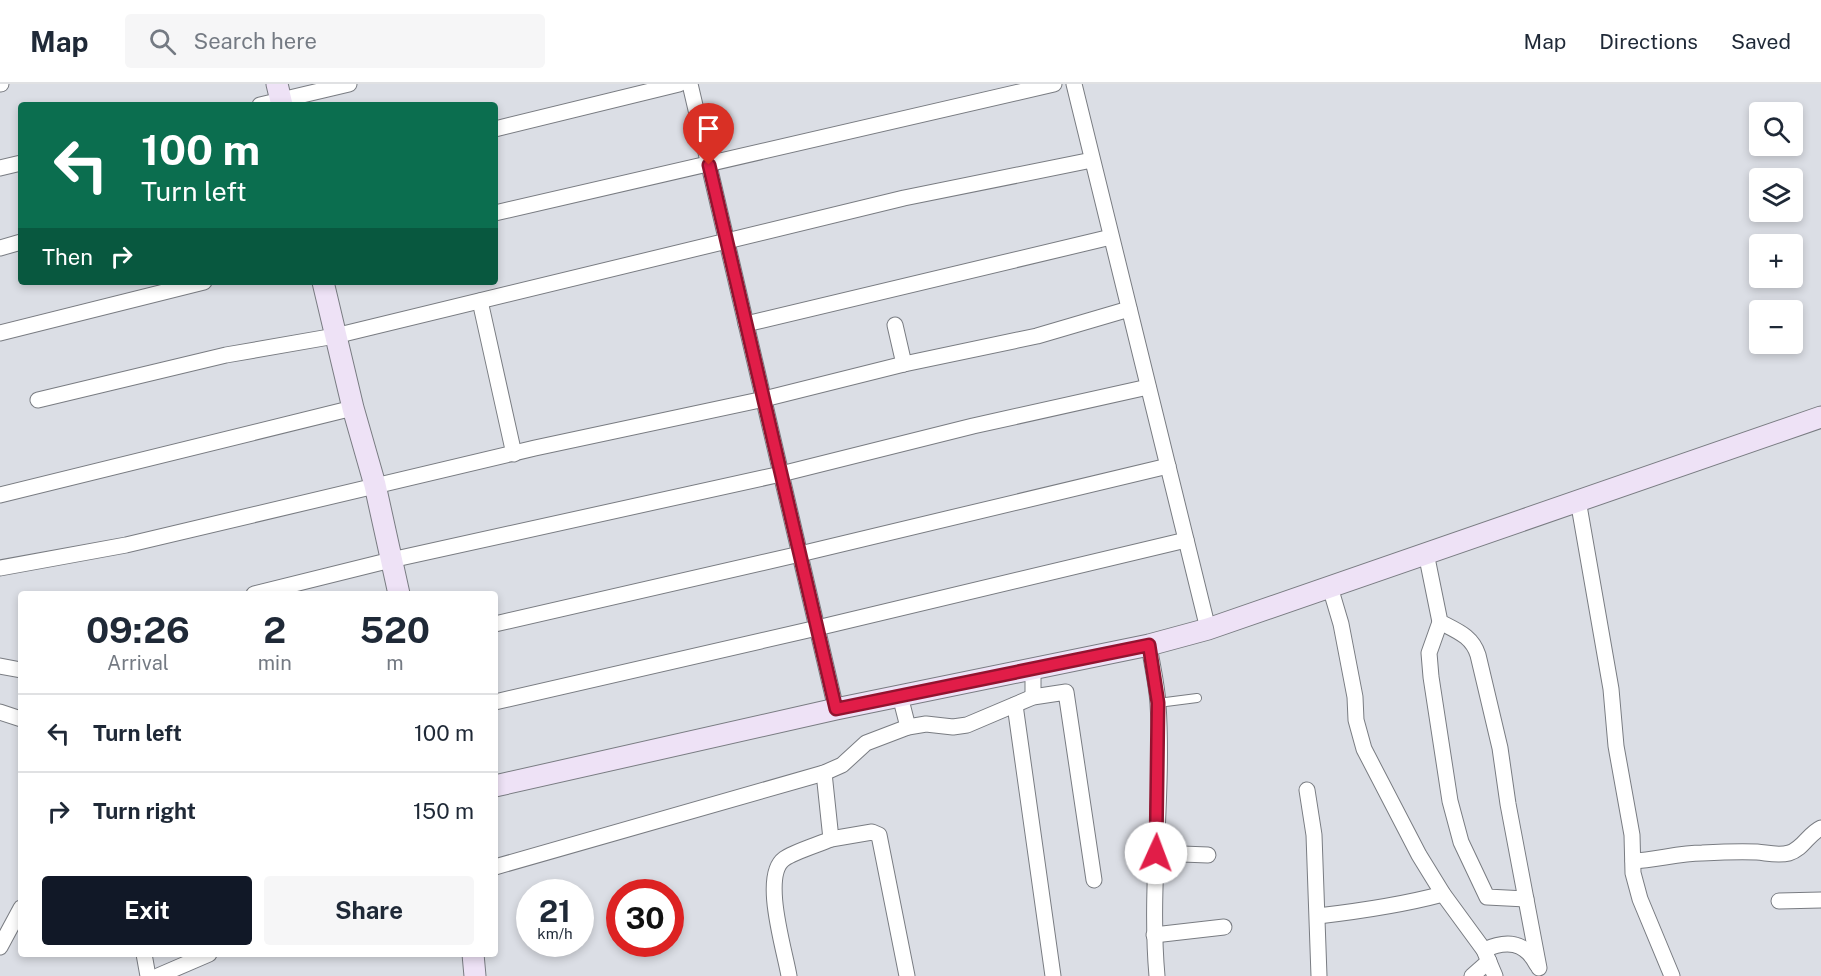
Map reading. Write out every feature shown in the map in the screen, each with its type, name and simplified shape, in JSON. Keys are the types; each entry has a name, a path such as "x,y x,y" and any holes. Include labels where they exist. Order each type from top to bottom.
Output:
{"street":[{"path":"280,96 349,84"},
{"path":"498,128 679,84"},
{"path":"690,84 836,709"},
{"path":"498,212 1054,84"},
{"path":"1074,84 1208,629"},
{"path":"38,400 226,355 335,336 904,198 1092,160"},
{"path":"0,168 18,164"},
{"path":"746,324 1112,237"},
{"path":"0,248 18,243"},
{"path":"0,333 192,285"},
{"path":"324,285 353,408 375,485 398,591"},
{"path":"480,302 514,454"},
{"path":"0,568 126,545 375,485 764,399 904,364 1037,336 1129,309"},
{"path":"895,325 904,364"},
{"path":"266,591 391,560 781,474 973,426 1148,387"},
{"path":"0,495 353,408"},
{"path":"498,785 836,709 1149,645 1208,629 1821,417"},
{"path":"498,623 1168,466"},
{"path":"1578,500 1611,689 1620,776 1629,809 1633,873 1640,899 1672,976"},
{"path":"498,701 1186,540"},
{"path":"1426,553 1440,622 1429,653 1431,677 1450,801 1461,842 1486,897 1526,899"},
{"path":"1330,587 1341,624 1355,697 1356,720 1364,749 1419,855 1486,956 1495,976"},
{"path":"1440,622 1475,643 1500,748 1508,804 1540,972"},
{"path":"1149,645 1158,703 1154,935 1157,976"},
{"path":"0,666 18,669"},
{"path":"1033,669 1033,698"},
{"path":"498,866 824,773 842,765 866,743 908,727 926,724 953,727 967,725 1033,698 1066,692 1094,880"},
{"path":"900,696 908,727"},
{"path":"1015,705 1053,976"},
{"path":"0,712 18,718"},
{"path":"824,773 831,839"},
{"path":"1307,790 1314,835 1319,976"},
{"path":"1633,861 1698,853 1756,852 1778,855 1796,849 1806,842 1808,836 1821,828"},
{"path":"789,976 773,901 776,873 785,858 831,839 872,832 879,834 907,976"},
{"path":"1156,853 1208,855"},
{"path":"1318,916 1380,908 1443,894"},
{"path":"1779,901 1821,900"},
{"path":"0,947 18,914"},
{"path":"1154,935 1224,927"},
{"path":"1473,976 1497,944 1513,944 1532,955 1540,972"},
{"path":"145,957 148,976"},
{"path":"158,976 202,957"},
{"path":"473,957 475,976"}],"lane":[{"path":"1158,703 1197,698"}],"route":[{"path":"709,165 836,709 1149,645 1158,703 1159,767 1156,853"}]}
